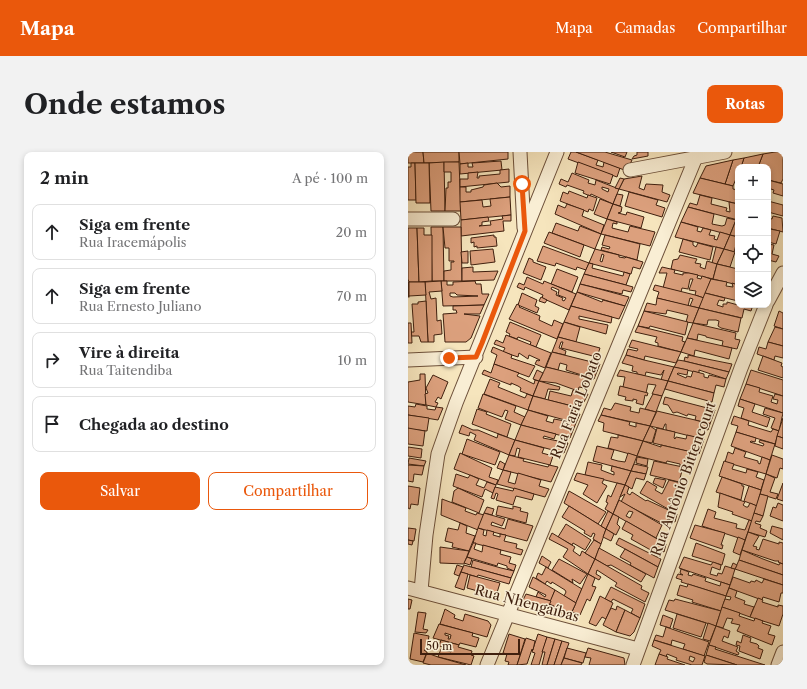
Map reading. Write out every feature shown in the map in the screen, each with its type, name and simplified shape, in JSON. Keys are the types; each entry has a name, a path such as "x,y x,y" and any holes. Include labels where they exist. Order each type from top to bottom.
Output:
{"street":[{"path":"520,152 525,231"},
{"path":"421,591 426,535 438,454 456,403 476,357 525,231 558,152"},
{"path":"630,170 725,152"},
{"name":"Rua Faria Lobato","path":"487,665 696,158"},
{"path":"408,219 453,219"},
{"path":"771,295 783,273"},
{"name":"Rua Antônio Bittencourt","path":"633,665 741,368 765,308"},
{"path":"408,360 476,357"},
{"name":"Rua Nhengaíbas","path":"408,588 508,613 638,649"},
{"path":"778,665 783,652"}],"building":[{"path":"408,152 423,152 424,163 408,163"},
{"path":"423,152 459,152 459,162 424,163"},
{"path":"459,152 508,152 508,159 460,164"},
{"path":"571,152 576,152 598,160 596,165 603,167 604,162 620,168 617,177 568,159"},
{"path":"576,152 605,152 632,160 627,171"},
{"path":"611,152 627,152 625,157"},
{"path":"637,152 648,152 648,156 632,159 637,155"},
{"path":"783,152 783,179 781,183 771,181 771,164 759,164 763,154"},
{"path":"763,154 759,164 742,164 744,158"},
{"path":"744,158 742,164 735,164 735,181 733,186 725,184 733,160"},
{"path":"733,160 725,184 700,178 706,166"},
{"path":"501,161 502,170 460,174 460,164 468,163 468,167 473,167 472,163"},
{"path":"444,162 445,211 431,211 429,163"},
{"path":"444,162 459,162 461,211 445,211 446,188 448,188 448,182 451,182 451,172 444,172"},
{"path":"578,162 613,175 610,184 575,173"},
{"path":"411,163 415,163 416,200 408,200 408,167 411,167"},
{"path":"415,163 429,163 430,203 416,203"},
{"path":"509,169 509,182 460,187 460,179 468,179 468,173 478,172 477,178 479,178 479,176 500,174 500,170"},
{"path":"572,173 589,180 588,183 595,185 596,180 619,189 613,204 591,194 590,196 583,193 584,191 559,184 561,179 568,182","holes":["602,187 609,189 608,192 602,189"]},
{"path":"642,176 639,188 644,190 646,184 663,185 662,192 670,195 667,202 619,189 624,179"},
{"path":"620,178 624,179 619,189 615,188"},
{"path":"700,178 733,186 733,189 735,189 735,203 693,193"},
{"path":"771,181 783,184 783,196 773,193 774,190 771,189"},
{"path":"497,183 501,187 510,186 510,197 460,202 460,187 466,187 466,192 471,192 471,190 483,187 484,185"},
{"path":"569,191 587,198 588,195 597,198 593,211 589,209 588,212 560,201 563,192 568,194"},
{"path":"629,192 658,200 656,205 665,208 662,217 625,206"},
{"path":"617,194 623,195 620,206 613,204"},
{"path":"700,195 712,198 711,204 727,208 726,211 730,212 729,202 735,203 735,219 688,207 690,203 697,205"},
{"path":"510,197 511,215 461,220 460,202 482,200 483,207 491,206 490,199"},
{"path":"600,199 613,204 607,219 594,214"},
{"path":"771,202 783,205 783,216 771,213"},
{"path":"567,204 584,210 582,216 604,225 601,234 555,214 558,205 565,208"},
{"path":"613,204 622,207 621,212 618,213 626,215 627,212 644,217 641,228 607,219"},
{"path":"688,207 714,214 712,224 722,226 725,225 727,218 735,220 730,235 681,222"},
{"path":"511,215 511,221 503,221 504,231 461,236 461,220 488,217 489,221 482,222 482,225 479,226 491,225 490,221 503,219 502,216"},
{"path":"773,216 782,218 783,232 771,229"},
{"path":"607,219 617,222 617,224 613,223 612,228 628,232 630,226 655,232 650,246 601,234"},
{"path":"681,222 698,227 697,231 701,232 703,228 711,230 709,235 715,236 714,239 717,240 720,232 730,235 724,249 675,237"},
{"path":"735,222 735,236 730,235"},
{"path":"556,223 578,231 580,226 601,234 595,249 552,233"},
{"path":"431,227 443,227 444,281 432,281"},
{"path":"443,227 461,227 462,281 444,281 444,271 451,270 451,262 454,261 449,261 449,248 445,248"},
{"path":"408,228 417,228 419,282 409,282 408,279"},
{"path":"417,228 424,228 424,235 432,235 432,281 419,282"},
{"path":"771,229 780,231 776,244 771,243"},
{"path":"549,232 584,245 580,257 544,243"},
{"path":"494,235 494,237 496,237 497,246 477,248 477,246 474,247 474,242 471,243 471,238"},
{"path":"605,235 640,244 637,260 601,250 602,247 609,249 610,247 602,245"},
{"path":"730,235 735,236 734,252 724,249"},
{"path":"683,239 693,242 693,245 696,247 698,243 713,247 710,260 679,252"},
{"path":"771,244 774,245 772,254 779,256 776,262 771,261"},
{"path":"543,246 589,263 586,270 577,267 576,270 556,263 555,266 537,261"},
{"path":"716,247 724,249 717,264 712,263"},
{"path":"493,249 495,262 471,265 470,251"},
{"path":"595,249 619,255 619,257 626,257 643,262 640,269 633,267 631,274 589,263","holes":["602,254 604,255 602,262 600,261"]},
{"path":"724,249 735,252 730,267 717,264"},
{"path":"468,251 468,263 462,263 461,252"},
{"path":"680,255 697,259 695,263 701,264 700,267 705,269 707,261 717,264 713,279 671,269 673,260 678,259"},
{"path":"529,258 533,260 533,262 546,267 541,280 523,273"},
{"path":"589,263 593,264 592,268 623,276 624,272 630,274 626,285 584,274"},
{"path":"717,264 735,268 735,284 713,279"},
{"path":"473,267 473,272 498,271 494,280 462,281 462,268"},
{"path":"662,267 675,270 674,273 683,275 683,273 689,273 698,275 697,278 701,279 702,276 711,279 704,298 695,295 696,291 689,290 693,279 690,279 688,289 682,288 681,292 663,288 667,273 659,273"},
{"path":"557,269 578,277 572,292 551,284"},
{"path":"584,274 633,287 631,292 623,290 622,294 580,284"},
{"path":"527,277 543,284 544,281 576,294 569,310 542,298 543,295 525,287 524,290 517,287 519,283 524,285","holes":["552,287 559,290 558,295 566,298 564,301 562,300 563,298 556,295 557,292 551,289"]},
{"path":"711,279 727,282 726,286 733,287 732,283 735,284 735,300 705,293"},
{"path":"441,281 447,281 447,285 453,285 453,282 475,281 476,284 481,284 482,294 489,294 484,305 443,306","holes":["450,293 455,293 457,295 478,296 450,296"]},
{"path":"441,281 442,291 429,292 431,299 436,298 437,321 441,320 442,334 434,335 434,342 428,342 425,282"},
{"path":"409,282 409,297 408,297"},
{"path":"409,282 425,282 426,295 409,296"},
{"path":"580,284 629,297 625,306 577,292"},
{"path":"655,285 704,298 699,308 690,306 693,299 690,298 688,306 657,298 659,292 653,290"},
{"path":"577,292 602,302 603,300 625,306 619,319 571,306"},
{"path":"522,293 537,300 535,306 539,308 537,313 518,305"},
{"path":"705,293 725,298 724,301 719,300 717,305 723,307 723,304 727,304 727,302 735,304 735,308 752,308 751,311 744,309 742,318 699,308"},
{"path":"541,297 547,300 545,303 539,301"},
{"path":"657,298 699,308 693,323 686,322 688,315 667,310 666,314 644,311 647,303 656,305"},
{"path":"426,301 428,342 421,342 419,336 411,336 411,332 414,332 412,304 418,304 418,302"},
{"path":"517,304 520,306 519,307 540,316 539,320 552,326 554,320 563,324 557,339 509,319"},
{"path":"484,305 480,314 464,314 480,316 471,338 466,342 445,342 443,314 457,313 456,310 453,310 453,306"},
{"path":"571,306 612,317 611,323 579,316 579,319 608,325 606,334 564,322"},
{"path":"699,308 741,318 738,332 721,328 718,326 719,321 716,320 708,320 707,325 693,323"},
{"path":"644,311 688,322 685,335 650,326 649,328 638,326"},
{"path":"779,311 783,313 783,329 774,326"},
{"path":"510,322 541,335 536,347 530,345 531,342 518,337 517,339 509,336 510,334 506,332"},
{"path":"564,322 580,327 576,342 558,337"},
{"path":"408,323 411,323 412,343 408,343"},
{"path":"693,323 736,333 735,339 740,340 737,349 722,346 723,341 698,334 697,340 687,338"},
{"path":"638,326 683,337 682,341 685,342 681,352 658,346 658,343 655,342 657,337 635,332"},
{"path":"775,327 783,329 783,346 768,342"},
{"path":"506,335 551,353 545,368 535,364 537,360 540,360 529,355 528,359 519,353 518,357 503,352 505,348 494,344 496,340 503,343"},
{"path":"558,337 600,348 597,357 561,348 563,342 561,342 559,348 566,351 565,355 552,352"},
{"path":"687,338 732,348 729,359 695,350 694,356 681,352"},
{"path":"632,340 681,352 676,363 645,356 644,360 626,355 628,349 637,351 638,349 629,347"},
{"path":"768,342 783,346 783,358 775,356 774,360 757,354 759,347 766,349"},
{"path":"493,347 512,355 511,358 535,366 529,377 494,364 497,355 491,352"},
{"path":"552,352 600,364 594,379 566,370 567,365 560,363 558,370 546,367"},
{"path":"626,355 674,367 668,381 661,380 664,370 661,375 646,372 645,376 637,374 637,372 632,371 633,366 622,363"},
{"path":"688,355 732,364 729,372 684,361 685,357 688,358"},
{"path":"763,356 782,363 783,378 758,370"},
{"path":"678,360 729,372 726,379 699,370 699,373 674,367"},
{"path":"494,364 519,373 517,376 534,384 535,380 539,381 533,396 520,391 521,388 518,386 511,383 511,385 482,374 484,370 491,373"},
{"path":"546,367 587,377 584,388 579,387 578,391 556,383 539,381"},
{"path":"674,367 688,370 687,375 677,374 686,378 687,376 691,377 693,371 704,374 704,377 708,378 709,375 726,379 724,387 716,385 714,393 668,381"},
{"path":"537,370 543,373 539,381 533,379"},
{"path":"620,370 668,381 662,396 652,394 656,385 648,384 646,393 623,387 625,377 617,376"},
{"path":"751,370 783,380 783,396 746,384"},
{"path":"420,374 425,374 426,405 408,402 408,382 420,380"},
{"path":"433,375 448,382 441,399 438,397 435,402 438,403 436,407 426,405 425,394 428,393 426,388"},
{"path":"490,379 500,383 498,387 525,398 527,394 533,396 528,410 484,394"},
{"path":"539,381 560,387 559,390 548,389 545,399 533,396"},
{"path":"668,381 714,393 712,402 665,389"},
{"path":"746,384 760,388 759,392 773,396 771,402 777,404 778,400 773,399 775,394 783,396 783,413 740,399"},
{"path":"620,386 648,393 647,396 645,395 643,405 636,403 637,400 625,400 626,397 618,395"},
{"path":"573,390 588,394 584,402 578,401 576,407 548,400 550,391 571,396"},
{"path":"483,394 516,406 514,412 525,417 521,425 505,419 508,411 505,410 502,417 478,408"},
{"path":"653,394 662,396 656,412 645,409"},
{"path":"533,396 576,407 575,413 580,414 576,423 528,410"},
{"path":"665,397 715,410 710,424 695,420 696,416 688,414 687,416 677,412 673,413 668,405 663,404"},
{"path":"740,399 755,404 752,412 770,418 767,427 741,418 744,408 738,406"},
{"path":"615,403 631,407 630,411 639,413 640,408 656,412 650,426 601,415 604,408 611,410"},
{"path":"416,404 427,406 427,409 435,410 436,407 443,408 438,420 408,415 408,406 415,407"},
{"path":"765,408 783,413 779,431 771,428 775,418 763,414"},
{"path":"477,409 487,412 486,414 511,424 507,437 472,424"},
{"path":"528,410 548,416 546,421 553,423 554,419 576,423 570,438 521,425"},
{"path":"657,411 710,424 708,430 701,428 698,438 666,430 666,424 663,429 650,426"},
{"path":"408,415 429,418 427,431 408,429"},
{"path":"601,415 630,422 629,425 636,427 636,423 650,426 643,441 603,431 604,423 598,421"},
{"path":"734,416 749,421 748,425 771,432 773,429 779,431 775,444 736,432 738,426 731,424"},
{"path":"783,418 783,438 777,436"},
{"path":"462,425 497,438 498,434 515,440 509,455 474,440 476,435 470,432 469,436 459,433"},
{"path":"521,425 556,434 554,439 544,436 543,438 568,443 564,453 515,440"},
{"path":"650,426 656,430 652,443 643,441"},
{"path":"408,428 425,431 423,446 408,444"},
{"path":"657,428 675,432 675,439 676,437 686,439 687,435 704,439 699,454 653,443"},
{"path":"736,432 756,438 755,442 750,442 763,446 764,444 759,442 760,440 775,444 770,460 731,446"},
{"path":"618,435 643,441 637,456 608,448 611,437 618,438"},
{"path":"777,436 783,438 783,449 775,446"},
{"path":"467,439 500,452 495,465 462,454"},
{"path":"515,440 544,448 542,453 553,456 550,465 518,457 520,449 517,448 515,456 509,455"},
{"path":"643,441 661,447 661,445 692,452 687,468 680,466 680,464 667,461 666,463 637,456"},
{"path":"597,446 614,450 611,459 618,461 625,462 628,453 637,456 631,471 593,461"},
{"path":"408,447 422,449 421,458 408,456"},
{"path":"735,448 746,452 744,457 758,461 760,464 762,457 770,460 766,474 725,462 728,452 733,454"},
{"path":"460,453 492,468 489,477 498,480 496,485 454,469"},
{"path":"509,455 524,459 523,461 548,467 549,465 558,467 551,482 503,470"},
{"path":"772,455 783,459 783,469 780,468 777,478 766,474"},
{"path":"637,457 648,459 647,466 636,463"},
{"path":"409,458 426,461 424,466 408,464"},
{"path":"500,461 505,464 503,470 497,468"},
{"path":"654,461 683,467 679,482 650,475"},
{"path":"724,461 734,464 732,469 746,473 747,469 758,472 756,477 764,480 761,490 719,476"},
{"path":"588,462 602,465 601,470 614,475 614,472 611,471 612,466 631,471 625,485 585,475"},
{"path":"634,464 648,467 646,474 631,471"},
{"path":"408,465 424,466 422,475 414,474 413,482 408,481"},
{"path":"503,470 511,472 508,482 515,484 518,473 541,480 539,486 549,489 545,497 497,484"},
{"path":"631,471 646,474 644,480 636,478 632,489 625,485"},
{"path":"577,473 604,479 602,483 607,486 597,503 583,494 588,485 574,480"},
{"path":"456,474 468,478 470,475 479,479 476,485 484,488 487,482 496,485 493,493 485,489 482,497 453,486"},
{"path":"766,474 775,478 770,492 778,494 776,499 760,494"},
{"path":"722,477 744,486 741,500 716,492"},
{"path":"655,478 666,480 663,488 653,483"},
{"path":"669,480 681,483 668,509 640,493 647,481 657,487 655,490 662,494"},
{"path":"617,483 625,485 613,514 605,509 608,503 606,502 608,495 611,497"},
{"path":"783,483 783,501 777,499"},
{"path":"625,485 629,487 627,493 630,495 632,492 646,501 647,500 677,514 675,522 668,519 665,525 621,502 625,494 620,497"},
{"path":"408,486 420,488 418,505 411,504 410,509 408,508"},
{"path":"749,486 761,490 757,506 744,501"},
{"path":"495,487 513,491 514,488 534,494 532,500 516,496 513,505 496,500 498,494 496,493 494,499 491,498"},
{"path":"458,488 484,500 479,513 452,502 454,491"},
{"path":"569,491 606,512 598,524 564,503"},
{"path":"720,493 745,502 743,505 746,507 748,507 750,503 757,506 752,521 718,507"},
{"path":"760,494 768,496 763,516 754,513"},
{"path":"442,499 466,508 465,511 476,515 477,513 484,515 478,530 441,515"},
{"path":"619,500 662,525 656,538 613,514","holes":["629,511 633,512 630,518 626,516"]},
{"path":"778,503 783,505 783,521 770,516 773,507 776,508"},
{"path":"498,506 513,509 513,506 521,508 520,511 528,513 526,523 496,515"},
{"path":"569,506 606,529 601,544 593,539 595,534 593,533 591,537 584,533 585,531 562,517"},
{"path":"487,507 494,509 492,515 484,513"},
{"path":"708,509 716,512 714,518 737,524 736,528 745,530 749,520 752,521 745,540 702,526"},
{"path":"608,511 613,514 606,529 601,526"},
{"path":"484,513 505,519 502,526 492,522 491,525 505,529 508,519 533,526 527,541 478,528"},
{"path":"754,513 763,516 760,522 756,521 755,523 761,525 760,528 767,531 765,537 748,532"},
{"path":"613,514 619,517 617,524 620,527 616,535 606,529"},
{"path":"626,521 666,544 664,552 658,549 656,553 631,539 633,535 622,529"},
{"path":"460,523 467,526 466,533 475,536 469,551 452,547 453,543 445,541 448,528 458,530"},
{"path":"566,524 591,540 585,550 558,537"},
{"path":"695,525 725,533 721,545 723,545 722,549 690,538"},
{"path":"772,526 783,529 783,540 770,533"},
{"path":"408,528 416,529 414,541 408,540"},
{"path":"478,528 484,530 483,535 486,536 487,530 494,532 493,535 500,537 500,534 506,535 504,541 517,544 516,548 523,550 521,555 473,543"},
{"path":"606,529 614,534 611,541 603,537"},
{"path":"748,532 759,536 753,546 757,547 756,549 759,550 763,539 779,544 779,542 783,543 783,564 778,562 779,561 742,550"},
{"path":"552,533 575,547 573,551 580,556 582,551 595,559 588,574 563,557 568,549 549,539"},
{"path":"738,537 745,540 740,555 733,552"},
{"path":"619,538 661,559 658,567 616,544"},
{"path":"408,540 413,541 412,545 408,544"},
{"path":"594,540 601,544 595,559 585,553"},
{"path":"473,543 476,543 474,549 482,552 483,545 501,550 500,554 511,557 509,563 516,565 514,571 507,568 507,566 498,563 497,566 467,557"},
{"path":"696,543 725,554 722,565 692,556"},
{"path":"440,547 469,551 464,564 440,563"},
{"path":"599,548 646,574 641,582 611,565 607,566 595,559"},
{"path":"625,549 658,567 654,578 630,565 631,563 620,557"},
{"path":"742,550 779,565 780,563 783,564 783,575 739,560"},
{"path":"542,556 551,562 548,568 539,563"},
{"path":"467,557 472,559 470,565 464,563"},
{"path":"684,557 711,565 713,562 721,565 720,570 712,567 710,574 717,576 718,573 722,574 725,566 735,569 730,585 679,568"},
{"path":"559,559 587,574 580,584 572,579 573,583 552,570"},
{"path":"595,559 642,586 641,589 649,593 645,602 615,586 617,583 597,570 596,574 601,577 599,580 588,574"},
{"path":"473,560 514,571 511,578 471,567"},
{"path":"739,560 783,575 783,585 735,569"},
{"path":"733,563 737,565 735,569 731,568"},
{"path":"457,565 463,567 459,576 454,574"},
{"path":"464,565 511,578 509,584 478,575 477,577 461,572"},
{"path":"546,567 582,589 576,603 564,596 566,592 565,590 552,582 551,584 547,581 545,584 536,578 538,573 542,575"},
{"path":"681,569 689,572 688,575 692,576 693,574 706,578 705,581 720,586 721,582 730,585 726,596 681,582 682,580 676,578 678,574 683,575 680,573"},
{"path":"461,572 468,574 464,590 455,587"},
{"path":"588,574 595,578 592,586 596,587 590,601 587,599 580,615 572,612"},
{"path":"470,575 500,583 495,599 487,597 488,594 467,588"},
{"path":"533,577 555,590 551,601 536,597 538,592 545,597 546,595 529,587"},
{"path":"733,577 750,583 751,581 755,582 756,580 762,583 764,579 783,585 783,593 781,593 779,602 763,597 762,600 729,588"},
{"path":"688,584 726,596 721,611 692,602 693,600 677,595 680,585 687,587"},
{"path":"611,587 645,604 640,618 631,613 633,609 613,599 611,602 605,599"},
{"path":"729,588 737,591 735,597 745,601 744,604 754,607 750,617 722,607 725,599 730,600 731,597 726,596"},
{"path":"555,590 576,603 569,618 560,615 562,610 557,608 555,614 551,613 554,606 549,604"},
{"path":"526,594 551,601 546,612 530,607 531,604 522,602"},
{"path":"600,596 613,603 606,619 602,617 596,626 589,623"},
{"path":"758,598 763,600 762,602 778,607 778,605 783,606 783,614 779,626 750,617"},
{"path":"408,599 412,600 410,609 408,609"},
{"path":"675,599 721,611 716,626 665,610 669,600 674,601"},
{"path":"617,606 625,610 616,632 603,625 611,608 616,610"},
{"path":"722,607 740,613 739,616 754,621 755,618 763,621 762,623 771,626 768,634 775,636 772,645 737,631 740,625 731,623 733,619 727,618 723,628 716,626"},
{"path":"445,609 455,615 454,618 463,621 465,614 488,621 491,625 487,637 440,624"},
{"path":"625,610 640,618 634,632 630,636 616,632"},
{"path":"418,612 426,613 423,629 428,630 426,633 415,632"},
{"path":"677,614 706,623 701,637 673,628"},
{"path":"663,615 673,619 670,628 660,625"},
{"path":"708,623 716,626 710,641 703,639"},
{"path":"439,624 473,633 472,636 479,638 476,647 460,643 459,645 433,638","holes":["445,633 451,635 450,639 448,639 449,636 445,635"]},
{"path":"716,626 730,631 728,638 724,636 722,641 738,647 736,651 739,653 738,655 709,645"},
{"path":"666,627 709,642 704,656 683,649 685,644 672,640 671,645 654,640 656,635 663,637"},
{"path":"414,633 429,636 426,651 424,650 427,652 423,662 410,659"},
{"path":"509,634 525,639 517,665 508,665 509,662 505,661 507,654 503,653"},
{"path":"538,634 547,637 539,665 531,665 535,653 532,652"},
{"path":"743,635 751,638 750,642 757,644 759,646 758,648 763,650 760,659 739,651 740,646 736,645 737,641 741,643"},
{"path":"547,637 555,639 547,665 542,665 545,652 542,652"},
{"path":"526,638 535,641 533,650 532,649 527,664 517,665"},
{"path":"555,639 562,641 554,665 547,665"},
{"path":"441,640 459,645 458,647 472,651 471,655 474,656 471,665 438,657 441,649 451,652 452,648 439,646"},
{"path":"654,640 705,656 702,665 692,665 676,660 677,658 667,654 666,657 659,654 661,650 652,646","holes":["690,656 695,658 693,662 689,660"]},
{"path":"562,641 569,643 561,665 554,665"},
{"path":"709,645 716,647 715,649 765,665 737,665 706,655"},
{"path":"567,648 586,653 583,663 564,658"},
{"path":"588,648 624,658 625,665 589,665 591,658 585,657"},
{"path":"427,653 466,665 431,665 423,663"},
{"path":"659,654 668,657 667,659 685,665 655,665"},
{"path":"706,655 737,665 707,664 704,662"},
{"path":"564,658 582,663 581,665 561,665"}],"route":[{"path":"449,358 476,357 482,343 525,231 522,184"}]}
